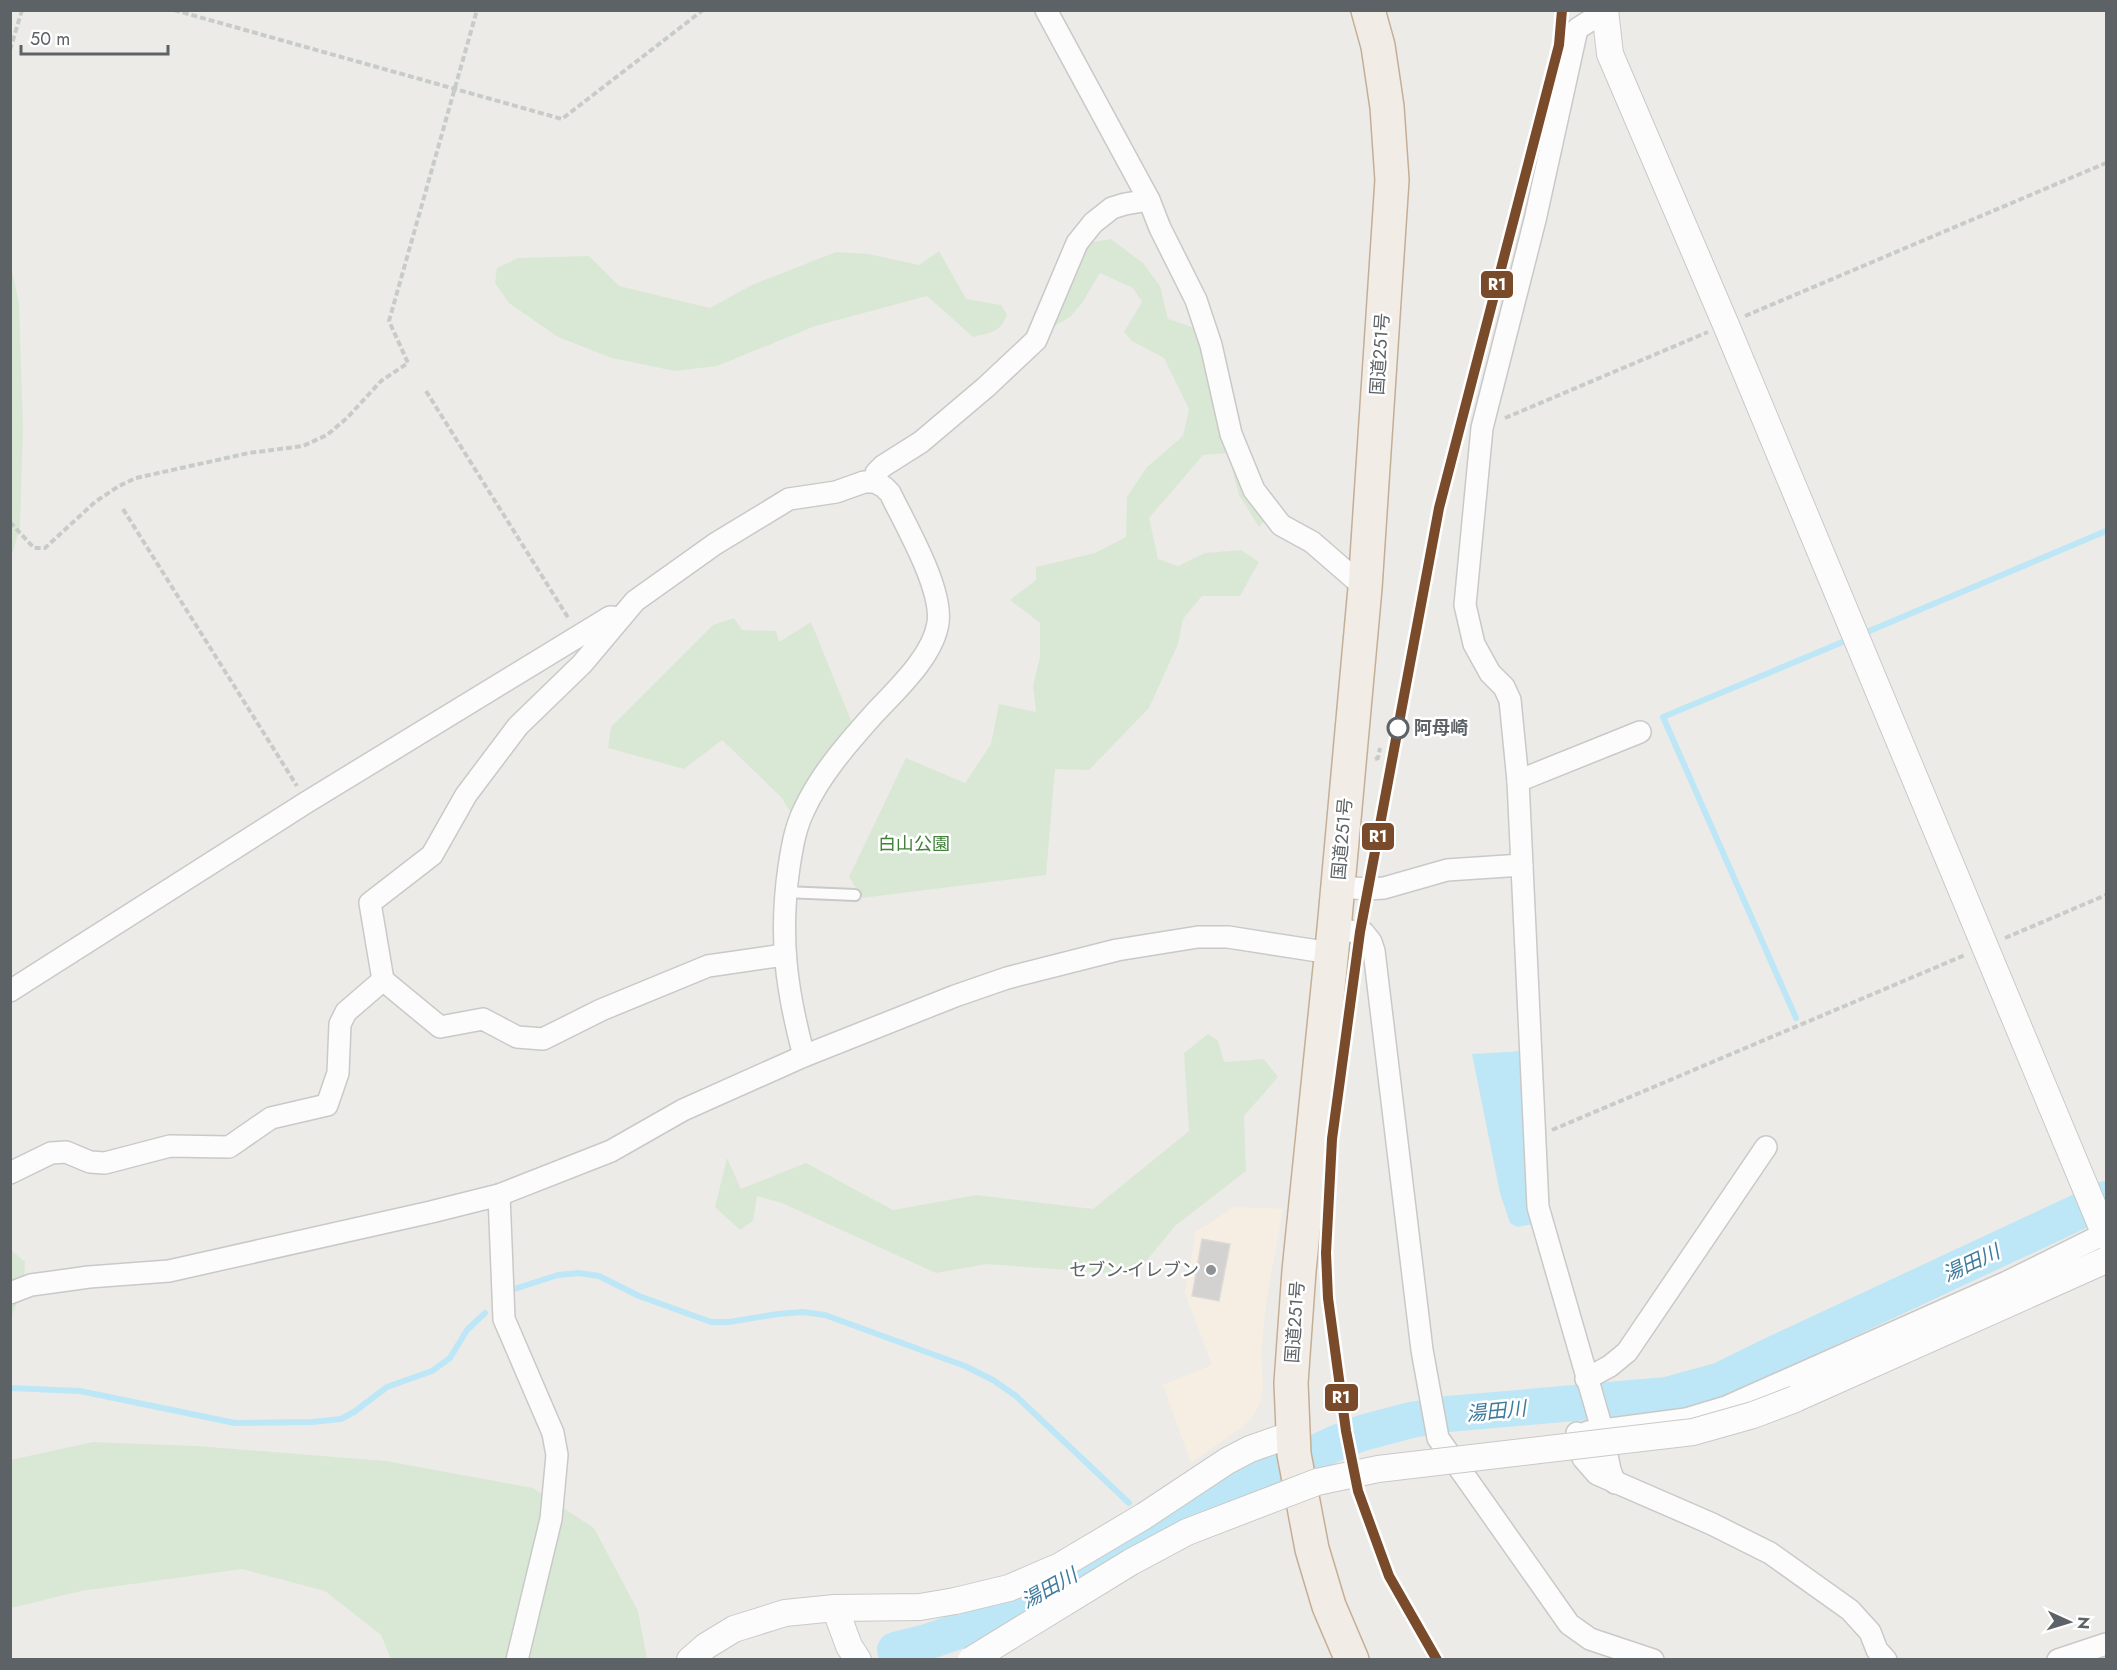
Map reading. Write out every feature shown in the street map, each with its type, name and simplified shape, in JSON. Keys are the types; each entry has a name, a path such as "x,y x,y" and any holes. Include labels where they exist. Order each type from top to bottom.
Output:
{"highway":[{"name":"国道251号","path":"1352,1659 1325,1594 1312,1549 1296,1457 1290,1383 1365,588 1392,180 1387,107 1378,46 1368,10"}],"street":[{"path":"1046,10 1149,200 1160,228 1196,300 1211,345 1231,434 1254,490 1281,525 1312,542 1365,588"},
{"path":"1441,1444 1576,1433 1601,1426 1686,1419 1726,1407 2007,1282 2105,1232 1726,325 1610,54 1605,11 1577,29 1534,220 1482,428 1465,605 1474,644 1491,673 1504,687 1510,700 1518,781 1538,1207 1601,1426 1615,1483"},
{"path":"875,482 876,473 883,466 921,442 986,387 1036,339 1077,243 1094,223 1112,208 1149,200"},
{"path":"784,955 708,966 601,1010 543,1039 517,1037 483,1019 440,1027 383,980 370,903 432,855 466,795 518,726 582,664 635,601 715,544 789,499 836,492 864,482 875,482 890,493 932,582 939,602 938,625 928,649 914,669 819,781 803,812 793,843 785,892 784,955 792,1011 804,1056"},
{"path":"10,991 307,802 610,617 621,618"},
{"path":"1518,781 1640,732"},
{"path":"1338,887 1368,890 1384,888 1447,870 1522,865"},
{"path":"10,1293 31,1286 89,1277 169,1271 499,1195 611,1151 683,1110 804,1056 997,981 1116,950 1198,938 1333,941 1364,933 1374,951 1422,1350 1431,1407 1441,1444 1569,1624 1590,1639 1653,1659"},
{"path":"10,1173 51,1153 66,1152 90,1162 105,1163 170,1146 228,1147 271,1118 327,1105 338,1073 340,1024 346,1012 383,980"},
{"path":"1588,1384 1627,1352 1767,1147"},
{"path":"499,1195 504,1319 553,1433 557,1455 551,1519 517,1659"},
{"path":"971,1659 1131,1562 1187,1532 1317,1482 1378,1469 1693,1432 1753,1416 2106,1260"},
{"path":"1576,1433 1583,1458 1597,1474 1712,1524 1770,1553 1850,1610 1870,1632 1877,1650 1886,1659"},
{"path":"690,1659 734,1629 785,1613 835,1608 920,1607 1010,1588 1060,1566 1144,1516 1227,1461 1250,1449 1296,1457"},
{"path":"835,1608 849,1646 858,1659"},
{"path":"2058,1659 2106,1644"}],"lane":[{"path":"785,892 855,895"}],"path":[{"path":"10,50 22,10"},
{"path":"174,10 561,119 703,10"},
{"path":"10,522 34,548 45,548 95,502 118,486 136,478 249,453 303,446 327,435 347,418 381,381 408,363 389,321 477,10"},
{"path":"1482,428 2106,163"},
{"path":"426,391 579,636"},
{"path":"123,509 307,802"},
{"path":"1536,1137 2106,895"}],"shaded area":[{"path":"1234,1207 1283,1209 1266,1302 1261,1353 1263,1389 1259,1406 1253,1416 1241,1428 1191,1463 1163,1385 1212,1365 1185,1292 1196,1232"}],"green space":[{"name":"白山公園","path":"1111,239 1143,263 1160,286 1168,319 1201,330 1266,519 1259,527 1239,495 1228,453 1203,455 1149,518 1158,559 1178,566 1205,553 1241,550 1259,562 1240,596 1202,596 1183,619 1178,644 1149,708 1089,770 1055,769 1046,875 862,898 849,877 906,758 965,783 991,744 999,704 1036,712 1033,686 1040,657 1040,623 1010,600 1036,580 1036,567 1095,553 1126,537 1127,497 1147,467 1183,436 1189,409 1164,358 1132,341 1124,332 1142,302 1133,288 1100,273 1082,303 1070,317 1048,330 1079,257 1093,242"},
{"path":"939,251 966,299 1001,305 1007,314 1002,325 990,333 973,337 927,296 815,326 717,366 675,371 612,358 558,337 509,303 495,283 497,268 518,258 589,256 619,286 710,308 752,285 836,252 869,254 919,265"},
{"path":"11,267 19,303 23,428 20,527 11,558"},
{"path":"734,618 742,630 776,631 779,642 811,622 854,728 794,818 781,797 722,740 684,769 608,748 611,727 713,625"},
{"path":"1208,1034 1218,1041 1224,1062 1264,1059 1278,1077 1244,1116 1246,1171 1175,1226 1135,1275 987,1264 936,1273 782,1203 757,1196 753,1221 740,1230 715,1207 727,1158 741,1189 806,1163 893,1210 976,1195 1093,1209 1189,1131 1184,1053"},
{"path":"11,1250 25,1262 24,1286 11,1317"},
{"path":"93,1442 197,1446 386,1461 533,1488 594,1528 638,1611 647,1659 391,1659 381,1635 325,1591 242,1569 81,1591 11,1608 10,1460"}],"water":[{"path":"1524,1051 1533,1224 1517,1227 1510,1223 1500,1193 1472,1054"}],"building":[{"name":"セブン-イレブン","path":"1202,1239 1230,1244 1219,1301 1192,1296"}],"waterway":[{"path":"1867,632 2106,531"},
{"path":"1796,1018 1663,717 1845,641"},
{"name":"湯田川","path":"895,1650 927,1642 991,1620 1215,1496 1254,1482 1362,1433 1411,1420 1448,1414 1666,1395 1721,1380 2106,1199"},
{"path":"511,1290 558,1275 579,1273 599,1276 639,1296 711,1322 729,1322 803,1312 825,1315 965,1366 993,1380 1016,1396 1129,1503"},
{"path":"10,1388 80,1391 235,1423 312,1422 341,1419 387,1387 432,1371 450,1358 467,1330 485,1313"}],"transit line":[{"name":"R1","path":"1437,1660 1389,1576 1358,1491 1346,1431 1328,1298 1326,1253 1332,1139 1360,932 1439,508 1559,45 1562,10"}],"place":[{"name":"阿母崎","path":"1398,728"},
{"name":"セブン-イレブン","path":"1211,1270"}]}
